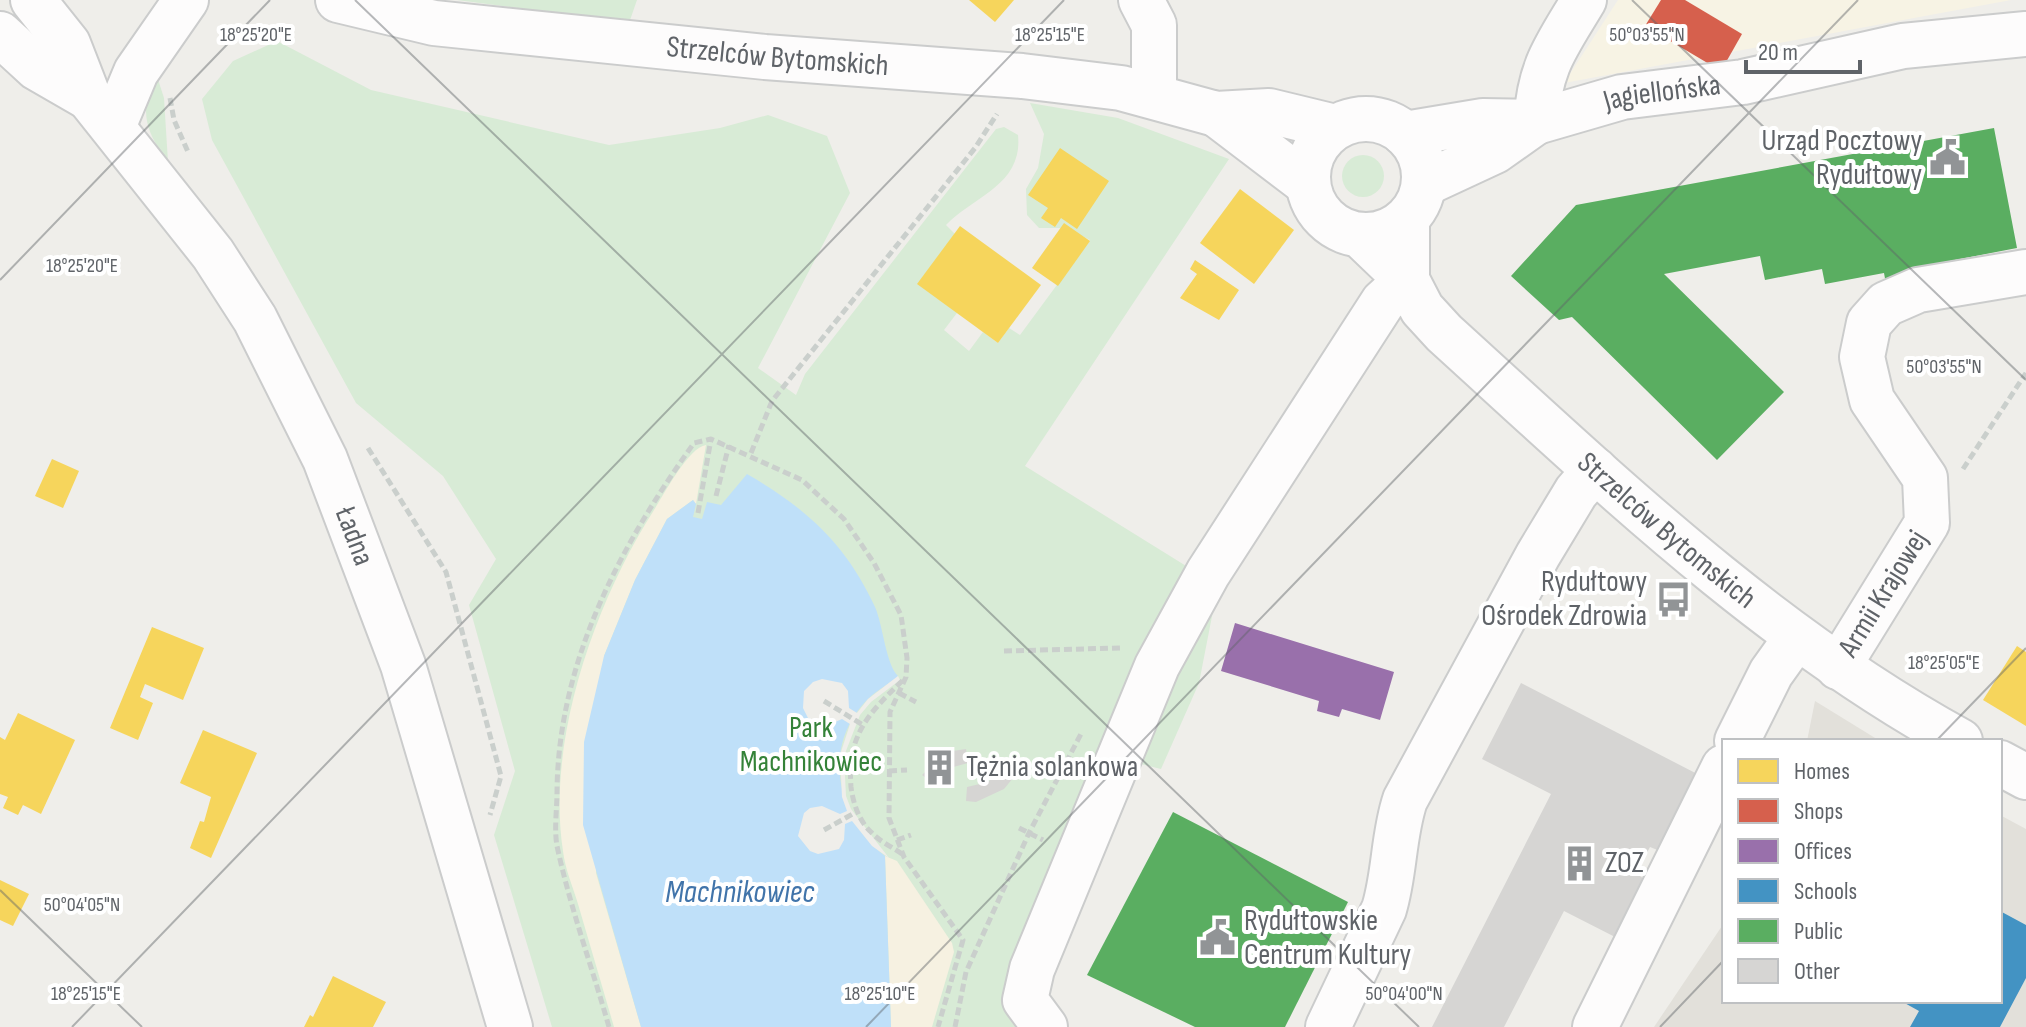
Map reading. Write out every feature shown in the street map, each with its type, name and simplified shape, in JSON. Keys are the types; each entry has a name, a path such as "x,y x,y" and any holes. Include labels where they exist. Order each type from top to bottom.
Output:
{"street":[{"name":"Ładna","path":"33,0 68,44 101,112 213,254 255,319 325,459 403,665 510,1027"},
{"path":"101,112 136,72 186,0"},
{"name":"Strzelców Bytomskich","path":"338,0 434,23 765,57 1022,76 1154,96 1216,114"},
{"path":"1141,0 1154,25 1154,96"},
{"path":"1216,114 1308,184 1319,212 1345,231 1360,235 1379,233 1416,202 1536,122 1542,74 1584,0"},
{"name":"Ładna","path":"0,34 37,68 101,112"},
{"name":"Jagiellońska","path":"1536,122 1622,97 1743,82 1903,46 2026,34"},
{"path":"1045,1027 1025,1000 1032,969 1157,666 1208,573 1383,302 1407,280 1421,158 1405,134 1378,119 1363,118 1335,127 1269,111 1216,114"},
{"path":"1405,134 1483,121 1536,122"},
{"path":"1308,184 1314,152 1335,127"},
{"path":"1360,235 1407,280"},
{"name":"Armii Krajowej","path":"1838,667 1927,523 1925,478 1872,400 1862,357 1869,323 1886,304 1918,290 2026,272"},
{"name":"Strzelców Bytomskich","path":"1407,280 1422,309 1444,333 1709,570 1838,667 1957,739"},
{"path":"1328,1027 1384,909 1396,826 1405,800 1538,555 1576,492 1595,470"},
{"path":"1738,739 1771,673 1796,638"},
{"path":"2002,764 2026,777"},
{"path":"1595,1027 1722,771"}],"path":[{"path":"751,454 772,401 975,148 1022,76"},
{"path":"1927,523 2026,373"},
{"path":"698,513 711,439"},
{"path":"609,1027 556,843 558,751 568,694 595,609 661,488 694,443 711,439 751,454 802,480 844,519 874,563 901,615 906,677 890,712 889,818 902,854 930,898 963,940 938,1027"},
{"path":"716,496 729,445"},
{"path":"1004,651 1128,648 1180,625"},
{"path":"902,854 870,832 853,803 850,772 853,743 863,725 906,677"},
{"path":"899,693 916,702"},
{"path":"824,701 863,725"},
{"path":"955,1027 966,972 1029,833 1084,728"},
{"path":"889,771 907,770"},
{"path":"824,830 858,811"},
{"path":"897,840 911,835"}],"shaded area":[{"path":"1618,0 2011,0 1564,83"},
{"path":"1815,701 1877,739 1807,739"},
{"path":"2002,816 2026,829 2026,1027 1654,1027 1722,926 1722,1003 2002,1003"}],"green space":[{"path":"457,0 637,0 629,23"},
{"name":"Park Machnikowiec","path":"277,41 371,90 609,145 720,128 768,115 827,136 850,193 758,368 796,395 805,374 996,129 1004,127 1018,135 1013,166 994,188 946,225 955,234 957,313 944,330 969,351 983,332 998,343 1009,328 1020,335 1090,240 1066,228 1039,228 1027,215 1026,189 1038,168 1044,134 1030,103 1118,118 1229,159 1025,466 1191,569 1213,611 1199,683 1161,769 1141,764 1024,1027 552,1027 494,835 515,771 469,605 496,559 443,476 356,403 212,140 202,99 233,61"},
{"path":"155,70 164,98 168,162 153,138 146,118 147,96"},
{"path":"1363,155 1378,161 1384,176 1378,191 1363,197 1348,191 1342,176 1348,161"}],"sand":[{"path":"706,445 696,504 693,500 667,519 635,580 604,656 596,873 641,1027 614,1027 563,851 560,809 562,764 569,719 595,629 632,547 677,472 692,454"},
{"path":"885,856 897,861 952,943 954,952 932,1027 891,1027"}],"water":[{"name":"Machnikowiec","path":"747,474 806,514 851,564 875,607 890,663 898,676 872,696 853,717 840,759 840,780 855,822 885,856 891,1027 641,1027 583,825 584,742 604,656 635,580 667,519 693,500 696,504 693,517 702,519 707,502 721,505"}],"pier":[{"path":"898,676 900,680 871,702 860,715 844,756 846,796 851,809 889,858 872,846 852,821 845,824 844,840 839,849 818,854 810,851 798,836 804,813 810,808 822,806 840,814 847,811 842,797 840,755 850,724 842,719 826,726 808,718 803,708 804,691 813,682 822,679 842,683 848,691 849,708 857,713 868,699"}],"building: Homes":[{"path":"969,0 1014,0 995,22"},
{"path":"1060,148 1109,181 1077,229 1061,218 1055,227 1041,218 1048,208 1028,195"},
{"path":"1240,189 1294,230 1254,284 1200,243"},
{"path":"1064,223 1090,241 1058,286 1032,268"},
{"path":"960,226 1041,285 998,343 917,284"},
{"path":"1195,260 1239,290 1219,320 1180,298 1197,274 1190,269"},
{"path":"52,459 79,471 63,508 35,496"},
{"path":"152,627 204,648 183,700 145,684 140,697 153,703 138,740 110,728"},
{"path":"2017,646 2026,652 2026,726 1983,700"},
{"path":"18,713 75,740 41,814 23,805 18,815 3,808 8,797 0,794 0,737 5,740"},
{"path":"203,730 257,753 211,858 190,848 200,821 204,822 211,797 180,783"},
{"path":"0,880 29,894 13,926 0,920"},
{"path":"333,976 386,1002 373,1027 304,1027 310,1015 313,1017"}],"building: Shops":[{"path":"1661,0 1685,0 1742,34 1721,71 1645,26"}],"building: Offices":[{"path":"1235,623 1394,672 1380,720 1342,709 1339,717 1317,711 1319,701 1221,671"}],"building: Schools":[{"path":"2002,912 2026,925 2026,978 2000,1027 1910,1027 1919,1011 1905,1003 2002,1003"}],"building: Public":[{"path":"1994,128 2017,248 1913,268 1915,278 1886,284 1884,273 1825,284 1822,269 1765,280 1760,256 1664,274 1784,392 1717,460 1572,317 1559,320 1511,276 1576,205"},
{"name":"Rydułtowskie Centrum Kultury","path":"1173,812 1348,902 1285,1027 1195,1027 1087,975"}],"building: Other":[{"name":"ZOZ","path":"1521,683 1705,778 1665,853 1650,847 1636,873 1649,883 1619,939 1564,911 1504,1027 1432,1027 1551,794 1482,759"},
{"name":"Tężnia solankowa","path":"966,749 968,763 946,769 935,784 922,775 946,752"},
{"name":"Tężnia solankowa","path":"1002,770 1013,778 1004,789 976,802 966,801 967,787 988,782"}],"place":[{"name":"Urząd Pocztowy Rydułtowy","path":"1948,158"},
{"name":"Rydułtowy Ośrodek Zdrowia","path":"1673,599"},
{"name":"Tężnia solankowa","path":"940,767"},
{"name":"ZOZ","path":"1579,863"},
{"name":"Rydułtowskie Centrum Kultury","path":"1218,938"}]}
